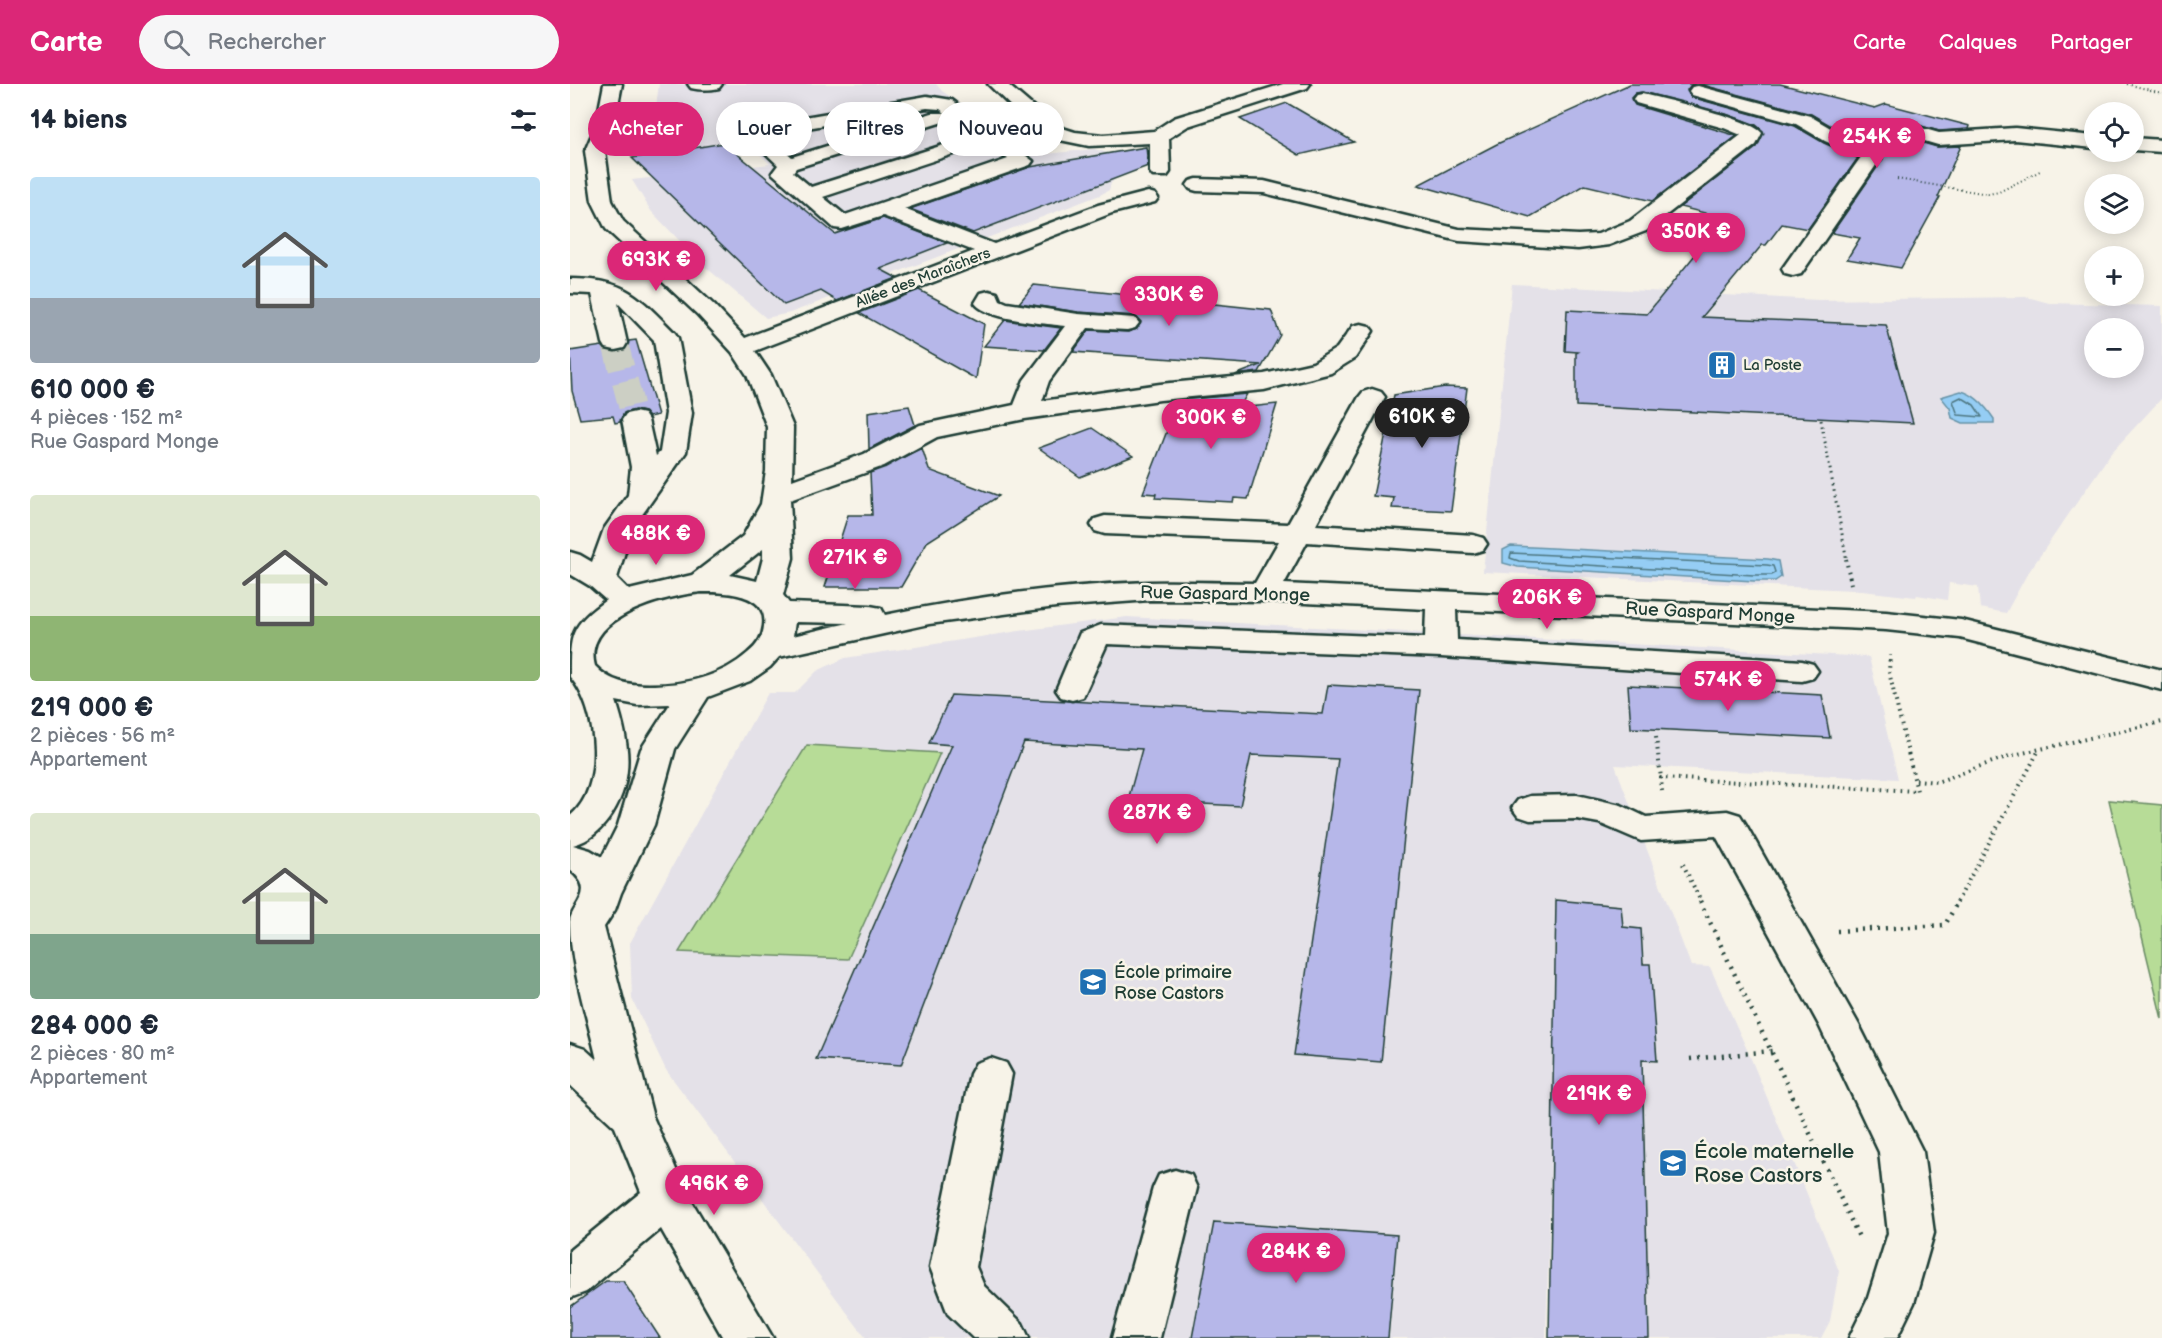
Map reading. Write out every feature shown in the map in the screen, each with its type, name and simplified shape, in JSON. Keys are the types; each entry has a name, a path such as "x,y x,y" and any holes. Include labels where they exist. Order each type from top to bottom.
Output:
{"street":[{"path":"593,684 626,695 668,696 695,691 726,680 752,666 770,650 781,630 773,604 778,558 776,500 780,427 759,375 741,348 706,310 614,224 602,201 597,179 596,151 605,125 614,84"},
{"path":"697,84 713,84"},
{"path":"997,84 1049,129 1087,140 1121,140 1159,136 1181,122 1301,84"},
{"path":"1683,87 1811,123 1824,133 1871,154 1871,158 1793,269"},
{"path":"1159,136 1135,195 1264,187 1459,235 1578,242 1601,240 1638,226 1749,141 1752,133 1731,124 1642,99"},
{"path":"789,164 762,140 771,128 927,102 937,103"},
{"path":"937,118 789,164 782,173 842,224 1023,161 1016,156"},
{"path":"1904,129 1938,139 2015,134 2084,141"},
{"path":"2144,145 2162,146"},
{"path":"808,195 937,153"},
{"path":"1140,180 1187,175 1195,180 1174,194"},
{"name":"Allée des Maraîchers","path":"741,348 1105,208 1122,198 1140,180"},
{"name":"Allée des Maraîchers","path":"1105,208 1174,194"},
{"path":"884,209 993,251"},
{"path":"570,286 615,292 630,302 666,338 679,413 673,452 618,529 601,580"},
{"path":"603,290 615,344"},
{"path":"989,298 987,303 1002,309 1078,321 1127,323"},
{"path":"1025,411 1037,380 1077,327 1078,321"},
{"path":"701,583 755,542 776,500 874,460 929,431 1025,411 1275,380 1322,368 1346,354 1361,331"},
{"path":"1265,592 1372,397"},
{"path":"635,420 645,467 642,496"},
{"path":"1105,525 1299,533 1473,544"},
{"path":"570,561 601,580 625,602"},
{"path":"570,834 595,814 608,788 613,760 605,715 593,684 579,668 578,648 589,628 625,602 670,587 701,583 727,584 749,588 773,604"},
{"name":"Rue Gaspard Monge","path":"770,650 929,615 1056,598 1138,592 1265,592 1886,621 1961,629 2162,680"},
{"path":"1440,648 1441,601"},
{"name":"Rue Gaspard Monge","path":"773,604 929,615"},
{"path":"1072,690 1091,640 1101,634 1440,648 1802,671"},
{"path":"586,919 636,825 658,749 695,691"},
{"path":"1530,808 1577,807 1608,813 1641,829 1727,823 1839,1026 1901,1152 1911,1233 1890,1303 1872,1338"},
{"path":"570,857 576,858 596,872 586,919 632,1117 666,1198 749,1338"},
{"path":"570,1060 632,1117"},
{"path":"991,1074 953,1267 965,1299 1005,1338"},
{"path":"1136,1338 1175,1188"},
{"path":"570,1278 666,1198"}],"path":[{"path":"2127,84 2162,93"},
{"path":"1860,174 1988,194 1999,192 2051,165"},
{"path":"1821,420 1853,596 1885,599 1890,654 1889,672"},
{"path":"1916,780 1937,782 2009,756 2162,722"},
{"path":"1656,737 1661,778"},
{"path":"1788,934 1945,925 2039,750"},
{"path":"1690,1059 1772,1051"}],"shaded area":[{"path":"659,84 936,84 958,102 937,102 937,156 1064,156 1064,152 1094,149 1144,163 1117,177 1111,183 1109,190 1100,195 790,313 766,318 702,264 651,211 632,180 770,164 762,156 812,156 812,102 716,102 716,145 704,147 704,102 657,102"},
{"path":"1512,284 1819,300 2027,297 2049,303 2084,304 2084,306 2162,306 2162,398 2111,453 2026,576 2006,613 1980,608 1978,587 1949,583 1947,600 1853,590 1483,572"},
{"name":"École primaire Rose Castors","path":"1127,617 1869,657 1898,779 1615,765 1691,966 1710,967 1749,1054 1839,1271 1830,1321 1821,1338 1549,1338 1551,1163 1546,1338 866,1338 666,1070 632,999 630,943 768,693 795,693 817,671 845,658"}],"green space":[{"path":"807,745 940,753 848,959 679,952"},
{"path":"2109,800 2162,805 2162,1019"}],"water":[{"path":"1961,391 1980,402 1994,419 1994,423 1963,423 1952,418 1950,408 1941,397"},
{"path":"1511,546 1768,559 1778,561 1781,577 1775,581 1754,581 1518,567 1503,563 1503,550"}],"building":[{"path":"1630,84 1696,84 1687,90 1691,97 1795,126 1824,143 1858,158 1808,229 1782,224 1702,317 1886,325 1913,423 1576,406 1576,353 1578,352 1565,351 1567,310 1647,314 1725,218 1680,207 1757,147 1763,131 1756,125 1726,114 1642,92 1636,93 1631,98 1635,105 1737,136 1652,201 1585,185 1530,217 1418,185 1497,144"},
{"path":"1699,84 1780,84 1875,108 1886,104 1970,126 1969,129 1939,131 1903,121 1896,123 1892,128 1896,135 1937,147 1961,146 1938,197 1940,197 1901,268 1847,259 1860,238 1832,233 1883,159 1879,148 1840,131 1811,114"},
{"path":"1287,103 1354,142 1299,155 1240,119"},
{"path":"716,144 716,156 740,156 835,234 883,218 947,243 880,269 897,278 837,301 821,291 784,305 632,158 704,156 704,146"},
{"path":"1146,147 1148,166 973,233 910,209 1030,167"},
{"path":"1034,285 1271,310 1280,335 1259,372 1235,375 1261,365 1073,352 1089,330 1128,332 1137,329 1141,322 1135,316 1078,312 1019,303"},
{"path":"919,290 984,324 976,379 859,313"},
{"path":"1005,320 1061,328 1044,350 984,346"},
{"path":"636,340 658,415 649,417 644,412 635,410 624,413 620,422 615,423 613,416 580,419 572,391 570,351 602,346 606,350 615,352 624,350 629,341"},
{"path":"1445,387 1467,388 1451,511 1392,508 1394,498 1373,496 1394,395"},
{"path":"1247,394 1239,408 1277,404 1248,499 1234,498 1233,502 1155,498 1156,494 1143,493 1179,400"},
{"path":"909,406 915,425 869,449 868,412"},
{"path":"1092,428 1133,456 1080,477 1039,448"},
{"path":"922,448 929,470 999,496 927,542 901,587 825,587 848,515 872,515 870,473"},
{"path":"1328,685 1419,690 1381,1062 1294,1055 1338,759 1251,755 1240,806 1128,800 1142,749 1024,742 901,1065 816,1059 952,745 929,743 951,695 1323,714"},
{"path":"1628,685 1822,695 1830,738 1631,728"},
{"path":"1556,900 1621,906 1623,927 1641,929 1643,964 1650,964 1657,1061 1642,1060 1649,1338 1549,1338"},
{"path":"1214,1222 1397,1235 1388,1338 1192,1338"},
{"path":"606,1281 623,1281 660,1338 570,1338 570,1307"}],"tunnel":[{"path":"615,343 635,420"}],"place":[{"name":"La Poste","path":"1722,365"},
{"name":"École primaire Rose Castors","path":"1093,982"},
{"name":"École maternelle Rose Castors","path":"1673,1163"}]}
